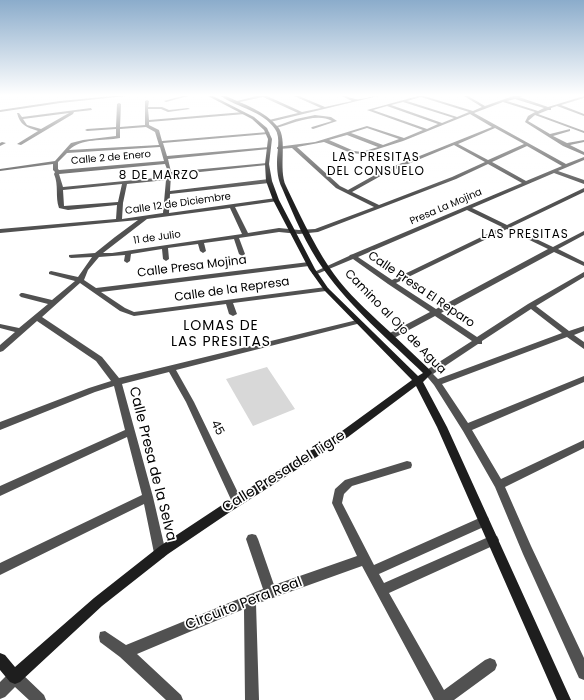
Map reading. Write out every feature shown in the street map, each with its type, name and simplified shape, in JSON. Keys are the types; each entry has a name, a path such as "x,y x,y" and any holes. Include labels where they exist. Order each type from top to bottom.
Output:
{"street":[{"path":"35,129 42,131"},
{"path":"20,144 46,129"},
{"path":"87,130 108,129"},
{"path":"0,170 56,162 71,145 75,143 118,137 119,129"},
{"path":"154,129 157,131 166,160 169,176 166,193 166,215"},
{"path":"265,129 268,133"},
{"name":"Camino al Ojo de Agua","path":"277,129 279,132 279,163 281,181 305,232 326,268 349,297 391,336 437,383 466,428 499,485 527,550 584,673"},
{"path":"280,148 324,140 361,129"},
{"path":"372,129 403,139"},
{"path":"422,129 426,130"},
{"path":"324,140 356,153 364,153 430,129"},
{"path":"348,192 384,172 489,129"},
{"path":"500,129 566,166"},
{"path":"537,129 584,154"},
{"path":"549,136 569,130"},
{"path":"66,152 268,133"},
{"name":"Camino al Ojo de Agua","path":"268,133 270,139 268,164 269,181 276,200 309,264 326,289 357,322 418,381 442,427 564,700"},
{"path":"346,133 382,146"},
{"path":"0,140 4,142 0,145"},
{"path":"565,145 584,141"},
{"path":"455,144 526,182"},
{"name":"11 de Julio","path":"71,256 95,256 128,253 279,230 305,232 316,231 489,163 528,144"},
{"path":"293,146 333,183 379,207"},
{"name":"Calle 2 de Enero","path":"57,170 166,160 269,148"},
{"name":"Presa La Mojina","path":"315,273 584,158"},
{"path":"56,162 56,174 62,189 60,206 68,208 120,202"},
{"path":"42,164 57,170"},
{"path":"62,189 268,164"},
{"path":"554,171 584,182"},
{"path":"166,193 269,181"},
{"path":"119,221 120,202 125,182"},
{"path":"390,283 508,228 584,190"},
{"name":"Calle 12 de Diciembre","path":"0,231 119,221 276,200"},
{"path":"232,206 246,235"},
{"path":"467,208 584,264"},
{"path":"0,349 80,280 86,267 95,256 145,218"},
{"path":"391,336 584,233"},
{"path":"236,236 242,254"},
{"path":"201,242 203,251"},
{"path":"165,247 166,259"},
{"path":"128,253 128,261"},
{"name":"Calle Presa El Reparo","path":"352,256 478,342"},
{"name":"Calle Presa Mojina","path":"96,290 309,264"},
{"path":"51,274 80,280 96,290"},
{"name":"Calle Presa del Tigre","path":"0,692 57,637 98,601 160,553 237,501 347,433 386,406 428,373 478,342 531,306 584,274"},
{"name":"Calle de la Represa","path":"96,290 129,314 326,289"},
{"path":"23,295 54,302"},
{"path":"229,301 233,314"},
{"path":"531,306 584,346"},
{"path":"37,317 99,359 117,382"},
{"path":"0,426 92,390 117,382 357,322"},
{"path":"0,326 21,331"},
{"path":"437,383 584,328"},
{"name":"45","path":"171,369 190,402 237,501"},
{"path":"466,428 584,379"},
{"name":"Calle Presa de la Selva","path":"117,382 132,431 160,553"},
{"path":"0,491 132,431"},
{"path":"499,485 584,444"},
{"path":"407,465 349,483 340,492 337,503 364,559 442,700 490,665"},
{"path":"0,569 148,497"},
{"path":"371,572 484,521"},
{"path":"252,539 270,593"},
{"path":"381,590 493,540"},
{"name":"Circuito Pera Real","path":"125,652 250,600 364,559"},
{"path":"250,600 252,700"},
{"path":"105,637 125,652 176,700"},
{"path":"0,660 15,677 40,700"}],"shaded area":[{"path":"267,367 295,409 253,426 226,379"}],"district":[{"name":"LAS PRESITAS DEL CONSUELO","path":"376,165"},
{"name":"8 DE MARZO","path":"159,176"},
{"name":"LAS PRESITAS","path":"525,235"},
{"name":"LOMAS DE LAS PRESITAS","path":"221,334"}]}
